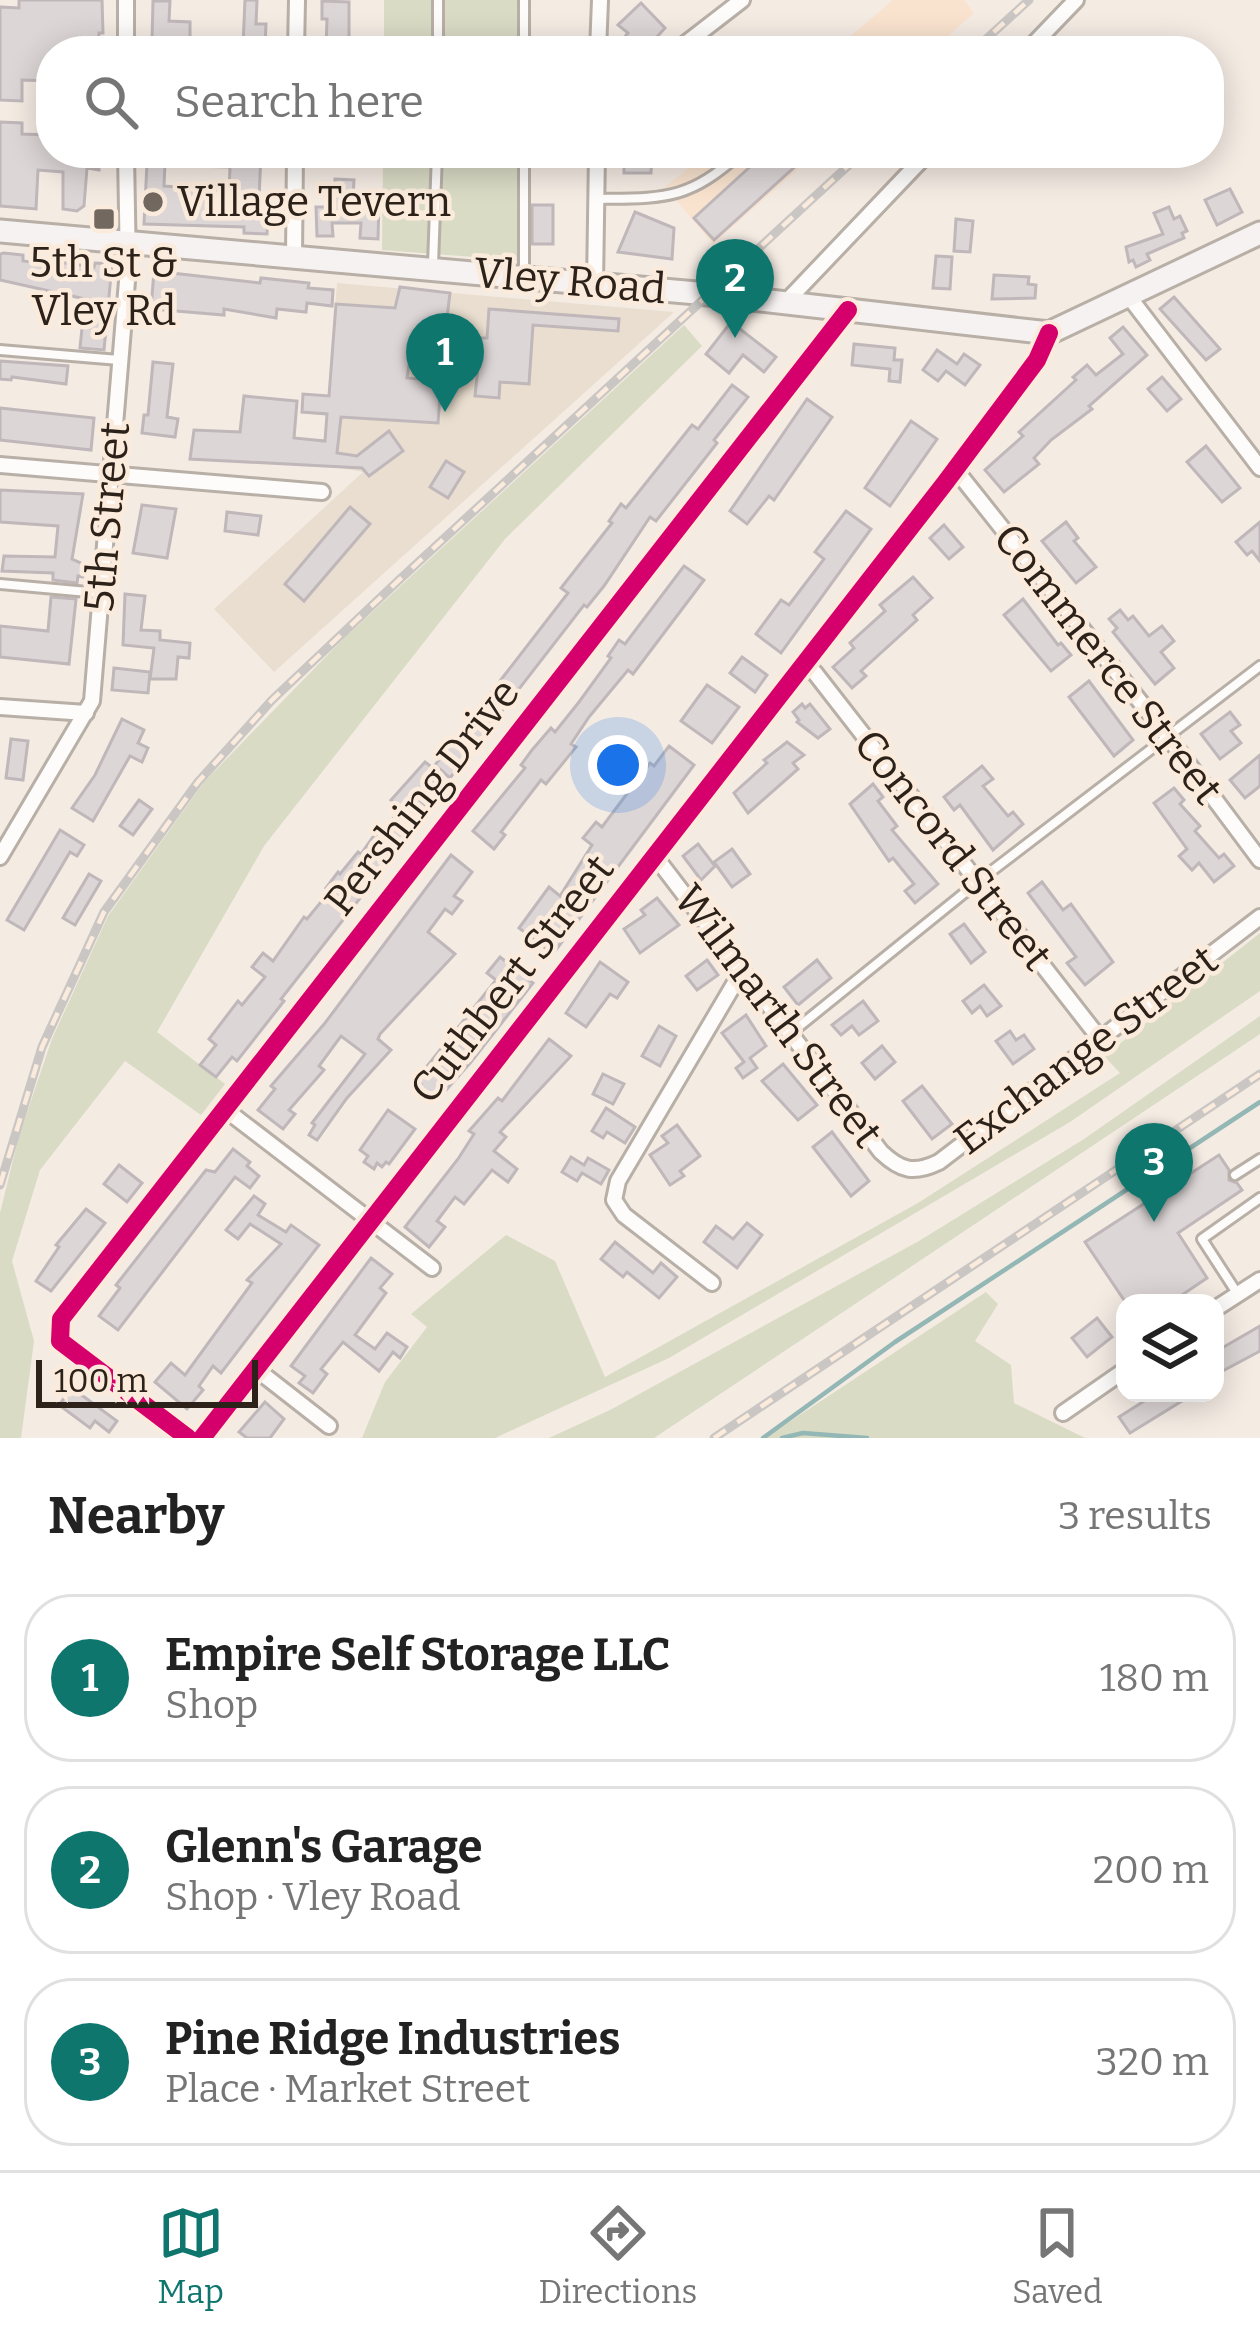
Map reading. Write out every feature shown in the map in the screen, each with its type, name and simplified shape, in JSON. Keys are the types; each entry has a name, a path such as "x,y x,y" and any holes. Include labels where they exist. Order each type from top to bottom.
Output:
{"street":[{"path":"126,0 126,36"},
{"path":"296,36 297,0"},
{"path":"599,36 600,0"},
{"path":"695,36 742,0"},
{"path":"1041,36 1076,0"},
{"name":"5th Street","path":"0,857 86,713 94,686 128,269 126,168"},
{"path":"294,257 295,168"},
{"path":"595,284 598,168"},
{"path":"785,303 914,168"},
{"name":"Vley Road","path":"0,231 433,268 1048,333 1260,233"},
{"path":"1130,298 1260,468"},
{"name":"Pershing Drive","path":"188,1438 60,1341 61,1319 848,310"},
{"name":"Cuthbert Street","path":"202,1438 955,469 1037,360 1048,333"},
{"path":"0,465 322,492"},
{"name":"Commerce Street","path":"955,469 1260,860"},
{"name":"Concord Street","path":"803,663 819,677 1100,1039"},
{"path":"0,707 86,713"},
{"name":"Wilmarth Street","path":"654,855 880,1152 908,1171"},
{"name":"Exchange Street","path":"908,1171 939,1162 1260,917"},
{"path":"712,1282 623,1215 614,1200 618,1181 743,969"},
{"path":"226,1110 432,1268"},
{"path":"1224,1304 1260,1280"},
{"path":"256,1369 329,1426"},
{"path":"1063,1413 1116,1376"}],"lane":[{"path":"438,0 438,36"},
{"path":"524,0 524,36"},
{"path":"433,268 436,168"},
{"path":"524,168 524,277"},
{"path":"598,199 684,193 724,168"},
{"path":"0,350 120,361"},
{"path":"0,584 101,593"},
{"path":"791,1033 1260,666"},
{"path":"1235,1174 1260,1159"},
{"path":"1238,1294 1202,1239 1260,1198"}],"shaded area":[{"path":"893,0 964,0 974,13 948,36 851,36"},
{"path":"688,168 799,168 713,244 665,187"},
{"path":"337,283 674,312 274,672 214,609 363,472 323,465"}],"green space":[{"path":"384,0 530,0 529,36 384,36"},
{"path":"383,168 528,168 526,261 382,250"},
{"path":"684,325 702,346 505,539 264,846 157,1032 225,1084 201,1115 125,1061 40,1170 12,1261 34,1341 21,1438 0,1438 0,1213 19,1136 52,1039 108,916 204,782 343,639"},
{"path":"1260,933 1260,991 1070,1122 669,1358 495,1438 362,1438 385,1382 427,1327 411,1314 506,1235 555,1261 605,1377 918,1203 1120,1073 1104,1056"},
{"path":"1260,1016 1260,1034 654,1438 549,1438 610,1410 919,1241 1084,1139"},
{"path":"986,1292 998,1304 975,1341 1011,1365 1014,1403 1085,1438 765,1438"}],"building":[{"path":"19,0 102,0 103,33 36,36 36,80 22,80 22,101 0,100 0,7 19,8"},
{"path":"245,0 257,0 256,24 266,24 265,36 243,36"},
{"path":"153,1 170,1 169,21 190,22 190,36 152,36"},
{"path":"322,1 349,2 349,36 326,36 327,19 322,19"},
{"path":"641,3 665,28 658,36 626,36 628,33 618,25"},
{"path":"0,122 22,123 22,134 36,134 36,168 87,168 84,206 77,211 63,209 63,172 38,170 36,209 0,206"},
{"path":"147,168 165,168 164,186 229,191 230,168 260,168 259,199 269,200 267,234 244,233 244,227 144,224"},
{"path":"624,168 651,168 651,173 624,173"},
{"path":"749,168 793,168 714,240 694,218"},
{"path":"335,179 354,180 353,199 379,200 378,239 360,238 361,223 332,223 333,236 317,236 316,207 334,207"},
{"path":"1230,189 1242,212 1217,225 1205,200"},
{"path":"532,205 553,205 553,244 532,244"},
{"path":"1169,207 1174,219 1180,216 1187,231 1182,233 1184,238 1147,254 1150,260 1136,267 1133,260 1129,262 1126,247 1163,234 1154,213"},
{"path":"635,212 674,228 672,259 618,252"},
{"path":"956,219 973,221 970,252 954,251"},
{"path":"0,254 23,255 23,261 57,265 112,264 104,350 80,348 85,299 0,280"},
{"path":"936,256 952,257 950,289 933,288"},
{"path":"154,271 260,283 261,278 309,283 308,288 333,290 332,306 307,303 306,312 277,309 276,318 224,309 224,315 151,309"},
{"path":"994,275 1029,277 1028,284 1036,285 1035,298 992,299"},
{"path":"400,287 450,293 447,318 461,319 458,349 417,344 416,351 411,351 407,378 452,382 451,397 440,396 438,423 341,417 337,453 357,456 389,431 403,451 369,476 362,468 190,459 194,430 240,432 244,396 297,401 294,438 325,441 327,414 302,412 303,394 329,396 336,304 395,308"},
{"path":"1174,297 1220,349 1206,360 1160,309"},
{"path":"489,309 619,319 618,331 533,325 529,384 500,382 499,398 475,396"},
{"path":"731,322 776,357 764,372 743,355 729,373 706,354"},
{"path":"1123,327 1147,355 1089,406 1092,409 1051,440 1034,458 1039,464 1004,492 985,470 1087,365 1096,375 1123,354 1110,338"},
{"path":"854,344 895,348 894,360 902,360 900,382 889,381 890,369 852,365"},
{"path":"937,350 957,364 964,354 980,365 965,385 946,371 938,381 923,370"},
{"path":"0,361 68,366 66,384 0,379"},
{"path":"153,362 173,364 167,417 178,419 175,437 142,433"},
{"path":"1162,377 1181,399 1167,411 1148,389"},
{"path":"732,385 748,397 714,440 717,443 656,521 650,517 604,586 584,605 450,778 435,765 568,593 561,588 612,523 621,504 626,508 692,425 698,429"},
{"path":"807,399 832,417 774,500 769,496 747,524 730,511"},
{"path":"0,408 94,418 91,450 0,440"},
{"path":"911,421 937,439 890,506 865,488"},
{"path":"1206,446 1240,488 1222,502 1187,462"},
{"path":"446,461 464,472 448,498 430,487"},
{"path":"0,490 83,494 72,559 85,565 77,583 53,580 53,573 2,571 4,556 55,557 58,526 0,522"},
{"path":"142,505 176,509 167,558 133,553"},
{"path":"350,507 370,524 304,601 285,584"},
{"path":"846,511 871,529 781,653 756,634 781,600 789,605 824,559 815,552"},
{"path":"227,512 261,516 258,535 225,531"},
{"path":"1066,522 1078,538 1074,541 1096,567 1076,583 1042,541"},
{"path":"1260,522 1260,561 1236,542"},
{"path":"944,525 963,547 949,559 930,538"},
{"path":"684,566 704,580 633,674 628,670 589,717 571,744 576,747 546,784 541,780 501,832 505,835 494,849 473,831 525,768 521,765 532,750 551,728 555,732 579,702 619,640 625,644"},
{"path":"913,577 932,598 913,615 917,620 861,671 866,676 852,688 833,667 854,648 850,643 885,611 880,605"},
{"path":"125,594 145,596 141,630 160,631 160,640 190,643 189,658 178,657 176,679 150,679 154,648 123,645"},
{"path":"51,597 76,599 69,664 0,657 0,626 48,631"},
{"path":"1023,599 1071,655 1051,671 1004,615"},
{"path":"1120,610 1128,620 1133,616 1149,636 1162,626 1174,641 1161,652 1174,668 1155,684 1113,632 1117,628 1109,619"},
{"path":"742,657 767,675 755,692 730,673"},
{"path":"114,668 150,672 148,693 112,690"},
{"path":"1089,681 1133,740 1114,756 1069,697"},
{"path":"707,685 739,707 712,743 681,721"},
{"path":"802,704 805,708 810,704 830,729 818,738 797,722 793,712"},
{"path":"1230,712 1240,725 1231,731 1241,743 1220,759 1201,734"},
{"path":"122,719 144,730 138,743 148,748 142,762 130,756 93,821 72,808 95,775"},
{"path":"11,739 28,741 23,780 6,778"},
{"path":"787,742 804,755 793,763 798,769 748,813 734,793"},
{"path":"669,746 694,765 553,954 519,928 549,887 560,896 592,845 583,838 596,822 602,827 650,763 654,766"},
{"path":"1260,755 1260,786 1245,798 1230,780"},
{"path":"425,762 441,774 421,801 430,809 237,1061 232,1057 216,1077 200,1065 216,1045 209,1039 238,1001 242,1005 265,977 252,967 263,953 273,961 304,917 330,891 326,888 338,872 361,854 375,834 380,837 401,808 391,800"},
{"path":"982,766 993,779 983,786 1008,816 1013,812 1023,824 993,850 960,805 954,810 944,797"},
{"path":"873,784 883,797 878,801 897,826 892,830 938,884 915,903 905,891 914,884 893,858 889,861 850,804"},
{"path":"1174,788 1184,800 1180,804 1200,826 1195,831 1219,858 1224,854 1234,866 1214,882 1199,863 1192,870 1179,856 1187,849 1154,803"},
{"path":"139,800 152,809 133,835 120,826"},
{"path":"60,830 84,845 77,856 70,852 24,930 7,920"},
{"path":"698,844 715,866 701,880 683,856"},
{"path":"732,849 750,874 732,887 714,862"},
{"path":"451,855 472,872 454,896 462,901 452,914 445,909 428,932 455,954 380,1034 378,1039 391,1050 317,1140 309,1135 312,1123 365,1054 341,1036 319,1066 324,1070 289,1110 295,1114 283,1129 258,1110 275,1089 271,1086 325,1023"},
{"path":"89,874 101,881 75,925 63,918"},
{"path":"1042,882 1063,910 1071,904 1113,962 1085,985 1067,963 1076,957 1028,893"},
{"path":"657,898 679,925 640,953 624,929 645,915 641,910"},
{"path":"964,924 985,952 971,963 950,934"},
{"path":"500,957 533,983 471,1062 439,1098 435,1095 431,1100 418,1089 421,1084 416,1080 496,980 487,973"},
{"path":"707,960 718,975 697,990 686,976"},
{"path":"817,960 831,978 798,1005 784,987"},
{"path":"600,962 628,982 617,998 610,994 586,1027 566,1013"},
{"path":"984,985 1001,1006 987,1016 980,1006 972,1013 963,1001"},
{"path":"863,1001 878,1021 859,1035 852,1026 841,1035 832,1025"},
{"path":"746,1015 766,1046 750,1058 757,1068 743,1078 736,1068 744,1062 722,1033"},
{"path":"659,1026 676,1036 660,1066 642,1056"},
{"path":"1010,1031 1016,1040 1024,1035 1034,1049 1013,1064 996,1041"},
{"path":"549,1039 571,1056 500,1132 506,1137 494,1151 517,1169 508,1182 492,1170 464,1204 455,1197 437,1221 445,1227 429,1247 405,1227 458,1159 474,1134 469,1131 498,1098 502,1101"},
{"path":"882,1046 895,1062 875,1079 862,1063"},
{"path":"783,1064 817,1105 798,1120 762,1081"},
{"path":"603,1074 624,1084 613,1104 593,1094"},
{"path":"922,1086 952,1124 932,1139 903,1101"},
{"path":"606,1108 635,1127 625,1143 607,1132 603,1138 592,1131"},
{"path":"388,1110 415,1129 389,1164 377,1163 374,1169 364,1162 368,1156 360,1150"},
{"path":"677,1125 700,1156 670,1185 650,1155 668,1143 662,1136"},
{"path":"832,1132 869,1181 851,1196 813,1147"},
{"path":"233,1149 259,1176 250,1188 235,1177 118,1330 99,1316 120,1288 116,1285 206,1170 215,1172"},
{"path":"1219,1155 1229,1170 1229,1180 1242,1190 1178,1233 1207,1278 1183,1294 1120,1294 1085,1242"},
{"path":"571,1157 584,1165 588,1158 609,1170 601,1184 582,1173 577,1181 562,1172"},
{"path":"119,1165 142,1183 127,1202 104,1184"},
{"path":"254,1196 265,1204 258,1215 286,1232 291,1225 319,1245 221,1373 213,1366 199,1386 203,1390 187,1409 155,1382 171,1363 185,1375 252,1283 247,1280 281,1244 250,1224 238,1239 226,1230"},
{"path":"86,1209 105,1223 51,1291 36,1281 56,1245"},
{"path":"747,1223 762,1235 737,1268 704,1242 716,1226 733,1239"},
{"path":"615,1242 653,1273 661,1263 677,1277 659,1298 627,1272 623,1277 601,1259"},
{"path":"371,1258 392,1274 380,1288 386,1293 355,1335 375,1349 387,1333 407,1347 400,1358 393,1352 379,1371 343,1342 321,1369 327,1374 313,1393 299,1383 305,1376 291,1366"},
{"path":"1097,1318 1112,1337 1087,1357 1072,1338"},
{"path":"1260,1326 1260,1351 1224,1370 1224,1347"},
{"path":"72,1388 117,1421 109,1432 95,1421 90,1428 59,1405"},
{"path":"265,1402 284,1419 270,1438 247,1438 239,1432"},
{"path":"1143,1402 1180,1402 1130,1433 1119,1417"}],"waterway":[{"path":"763,1438 895,1342 1260,1102"},
{"path":"782,1438 803,1433 867,1438"}],"railway":[{"path":"989,36 1029,0"},
{"path":"0,1185 42,1047 104,912 198,782 272,700 846,168"},
{"path":"714,1438 1260,1074"}],"cycle path":[{"path":"188,1438 60,1341 61,1319 848,310"},
{"path":"202,1438 945,483 1037,360 1049,333"}],"place":[{"name":"Village Tevern","path":"153,202"},
{"name":"5th St & Vley Rd","path":"104,219"},
{"name":"Glenn's Garage","path":"735,338"},
{"name":"Empire Self Storage LLC","path":"445,412"},
{"name":"Pine Ridge Industries","path":"1154,1222"}]}
